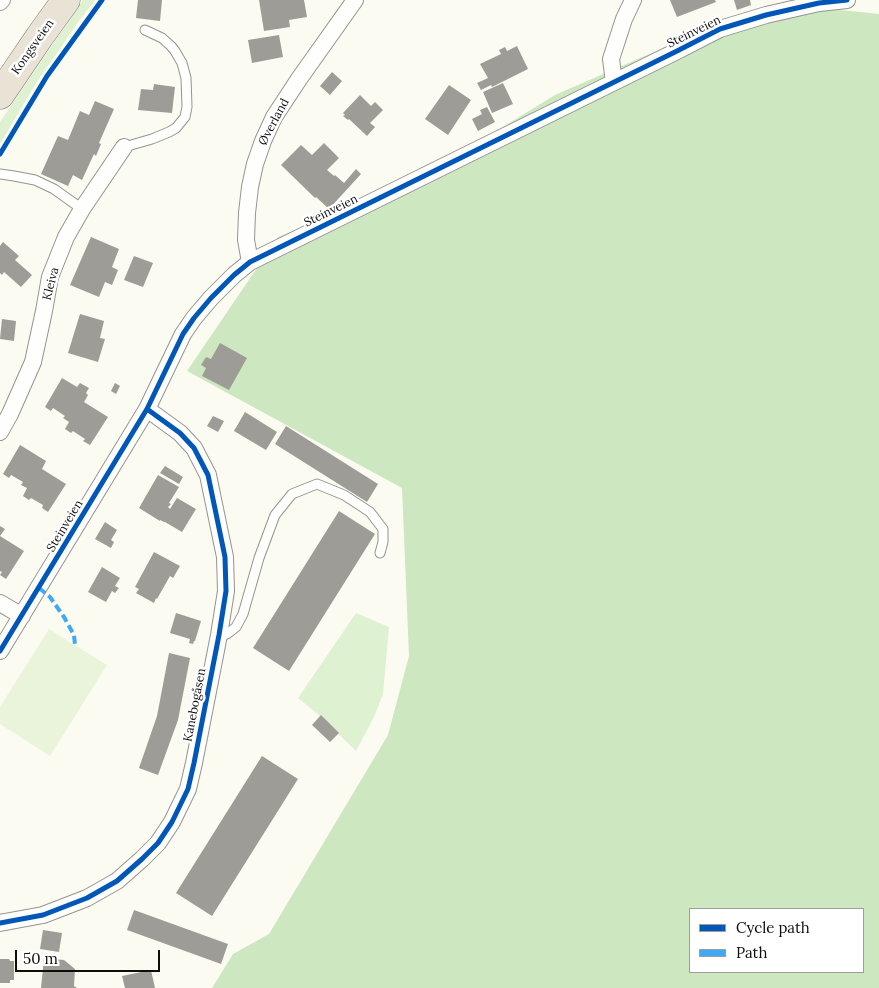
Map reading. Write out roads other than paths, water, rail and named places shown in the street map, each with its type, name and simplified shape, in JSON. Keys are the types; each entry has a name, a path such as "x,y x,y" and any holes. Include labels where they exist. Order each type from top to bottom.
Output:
{"highway":[{"name":"Kongsveien","path":"0,95 66,0"}],"street":[{"name":"Øverland","path":"250,262 246,240 246,213 255,164 263,141 274,117 355,0"},
{"path":"614,82 611,59 624,19 633,0"},
{"name":"Steinveien","path":"0,651 148,409 183,334 211,298 250,262 720,28 819,3 847,0"},
{"name":"Kleiva","path":"0,432 33,362 50,277 66,237 82,208 124,147"},
{"name":"Kanebogåsen","path":"0,924 43,915 87,898 118,881 158,843 172,822 188,789 219,636 226,592 225,557 208,475 194,448 180,432 148,409"},
{"path":"0,603 22,616"}],"lane":[{"path":"124,147 152,139 176,128 185,117 187,107 186,78 176,51 162,38 145,30"},
{"path":"0,174 35,180 54,189 82,208"},
{"path":"219,636 227,634 236,627 243,614 259,558 275,515 292,494 317,484 344,495 370,512 383,528 383,542 380,553"}]}
